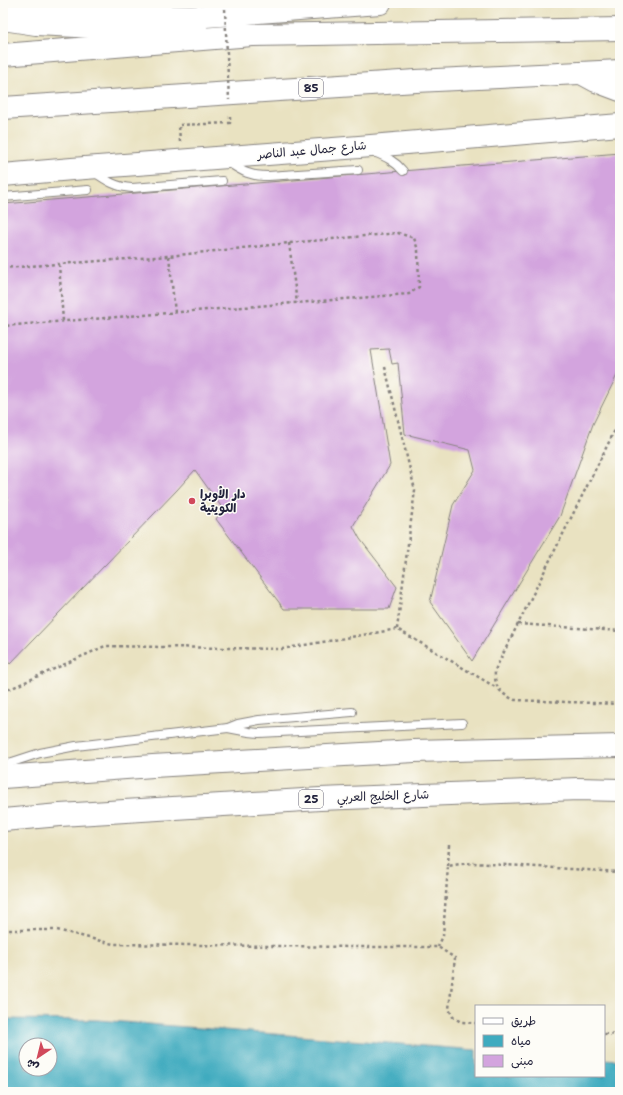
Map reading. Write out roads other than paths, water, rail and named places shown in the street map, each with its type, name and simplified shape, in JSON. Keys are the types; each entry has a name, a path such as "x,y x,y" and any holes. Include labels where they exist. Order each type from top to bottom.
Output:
{"main road":[{"path":"3,8 117,15 192,17 380,3"},
{"path":"3,19 36,24 252,35"},
{"path":"3,55 252,35 620,29"},
{"name":"85","path":"3,108 416,81 620,71"},
{"path":"581,73 596,81 620,90"},
{"name":"شارع جمال عبد الناصر","path":"3,175 620,125"},
{"path":"3,777 414,751 620,746"},
{"name":"شارع الخليج العربي","path":"3,820 320,798 578,789 620,790"}],"lane":[{"path":"359,147 390,159 398,164 403,171"},
{"path":"221,157 242,171 256,176 358,170"},
{"path":"88,168 107,181 121,187 132,188 222,180"},
{"path":"3,197 88,190"},
{"path":"3,765 40,753 76,746 228,728 238,724 259,720 352,712"},
{"path":"228,728 249,732 259,732 462,722"}],"water":[{"path":"3,1019 98,1020 475,1050 475,1077 605,1077 605,1059 620,1060 620,1092 3,1092"}],"place":[{"name":"دار الأوبرا الكويتية","path":"192,501"}]}
